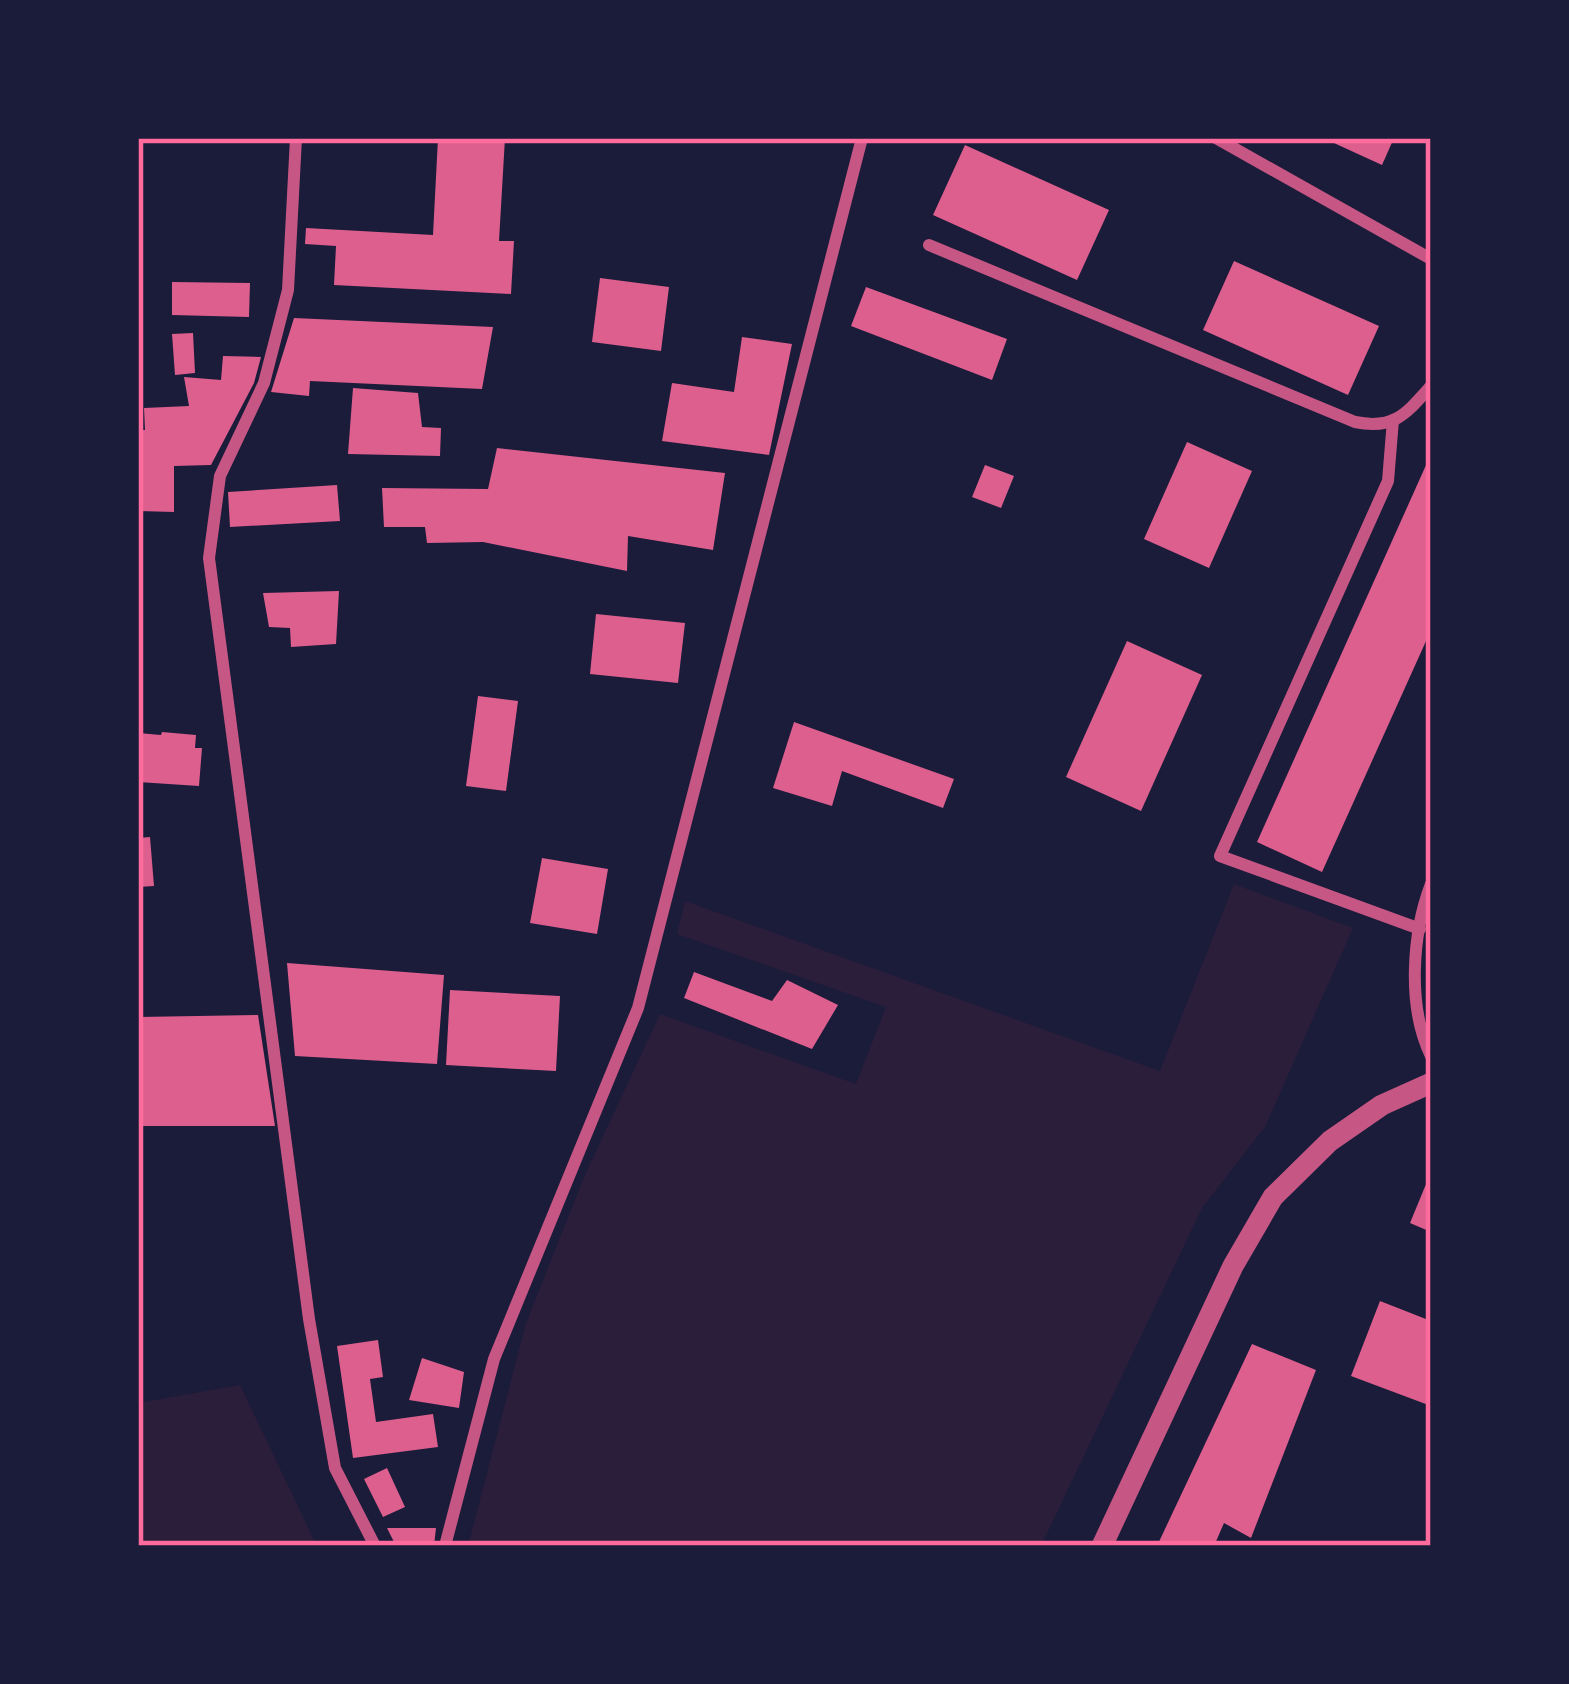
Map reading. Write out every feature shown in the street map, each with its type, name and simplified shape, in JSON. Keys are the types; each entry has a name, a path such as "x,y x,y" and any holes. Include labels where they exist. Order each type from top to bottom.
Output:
{"street":[{"path":"296,138 288,290 264,383 220,476 209,558 309,1319 335,1468 375,1546"},
{"path":"446,1546 494,1359 638,1008 862,138"},
{"path":"1216,138 1431,259"},
{"path":"929,245 1355,422 1381,427 1408,412 1431,386"},
{"path":"1393,420 1388,482 1220,856 1420,929"},
{"path":"1431,884 1420,929 1415,987 1423,1040 1431,1056"},
{"path":"1102,1546 1232,1265 1273,1197 1330,1141 1382,1105 1431,1084"}],"shaded area":[{"path":"1234,884 1353,928 1265,1127 1202,1208 1041,1546 468,1546 526,1323 584,1177 660,1014 856,1084 886,1007 677,934 685,901 1160,1071"},
{"path":"240,1385 317,1546 141,1546 138,1403"}],"building":[{"path":"438,138 505,138 499,241 514,241 511,294 334,285 336,246 305,244 306,228 433,235"},
{"path":"1323,138 1394,138 1382,165"},
{"path":"965,145 1109,210 1077,280 933,215"},
{"path":"1234,261 1379,326 1348,395 1203,330"},
{"path":"600,278 669,287 661,351 592,342"},
{"path":"172,282 250,283 249,317 172,315"},
{"path":"866,287 1007,339 992,380 851,326"},
{"path":"294,318 493,327 482,389 310,381 309,396 271,392"},
{"path":"193,333 195,373 175,375 172,334"},
{"path":"742,337 792,344 769,455 662,441 672,383 734,392"},
{"path":"223,356 261,357 254,383 211,465 174,466 174,512 138,511 138,430 145,430 144,408 189,406 184,377 221,380"},
{"path":"353,388 418,393 422,427 441,428 440,456 348,454"},
{"path":"1187,442 1252,471 1209,568 1144,539"},
{"path":"497,448 725,473 713,550 628,536 627,571 483,542 427,543 425,527 384,527 382,488 488,489"},
{"path":"1431,454 1431,630 1322,872 1257,842"},
{"path":"985,465 1014,476 1001,508 972,497"},
{"path":"337,485 340,521 230,527 228,492"},
{"path":"339,591 336,644 291,647 290,628 269,627 263,593"},
{"path":"596,614 685,623 678,683 590,674"},
{"path":"1127,641 1202,675 1141,811 1066,777"},
{"path":"478,696 518,701 506,791 466,786"},
{"path":"794,722 954,779 943,808 842,771 832,806 773,788"},
{"path":"138,733 196,735 195,748 202,748 199,786 138,782"},
{"path":"150,837 154,886 138,887 138,838"},
{"path":"542,858 608,869 597,934 530,923"},
{"path":"287,963 444,975 437,1064 295,1056"},
{"path":"694,972 772,1001 787,980 838,1005 812,1049 684,998"},
{"path":"450,990 560,996 556,1071 446,1065"},
{"path":"258,1015 275,1126 138,1126 138,1017"},
{"path":"1431,1172 1431,1232 1410,1223"},
{"path":"1380,1301 1431,1321 1431,1406 1351,1376"},
{"path":"378,1340 383,1377 370,1379 376,1422 433,1414 438,1447 353,1458 337,1346"},
{"path":"1252,1344 1316,1370 1251,1538 1224,1523 1214,1546 1157,1546"},
{"path":"422,1358 464,1372 459,1408 409,1400"},
{"path":"387,1468 405,1507 383,1517 364,1479"},
{"path":"387,1528 436,1528 434,1546 396,1546"}]}
